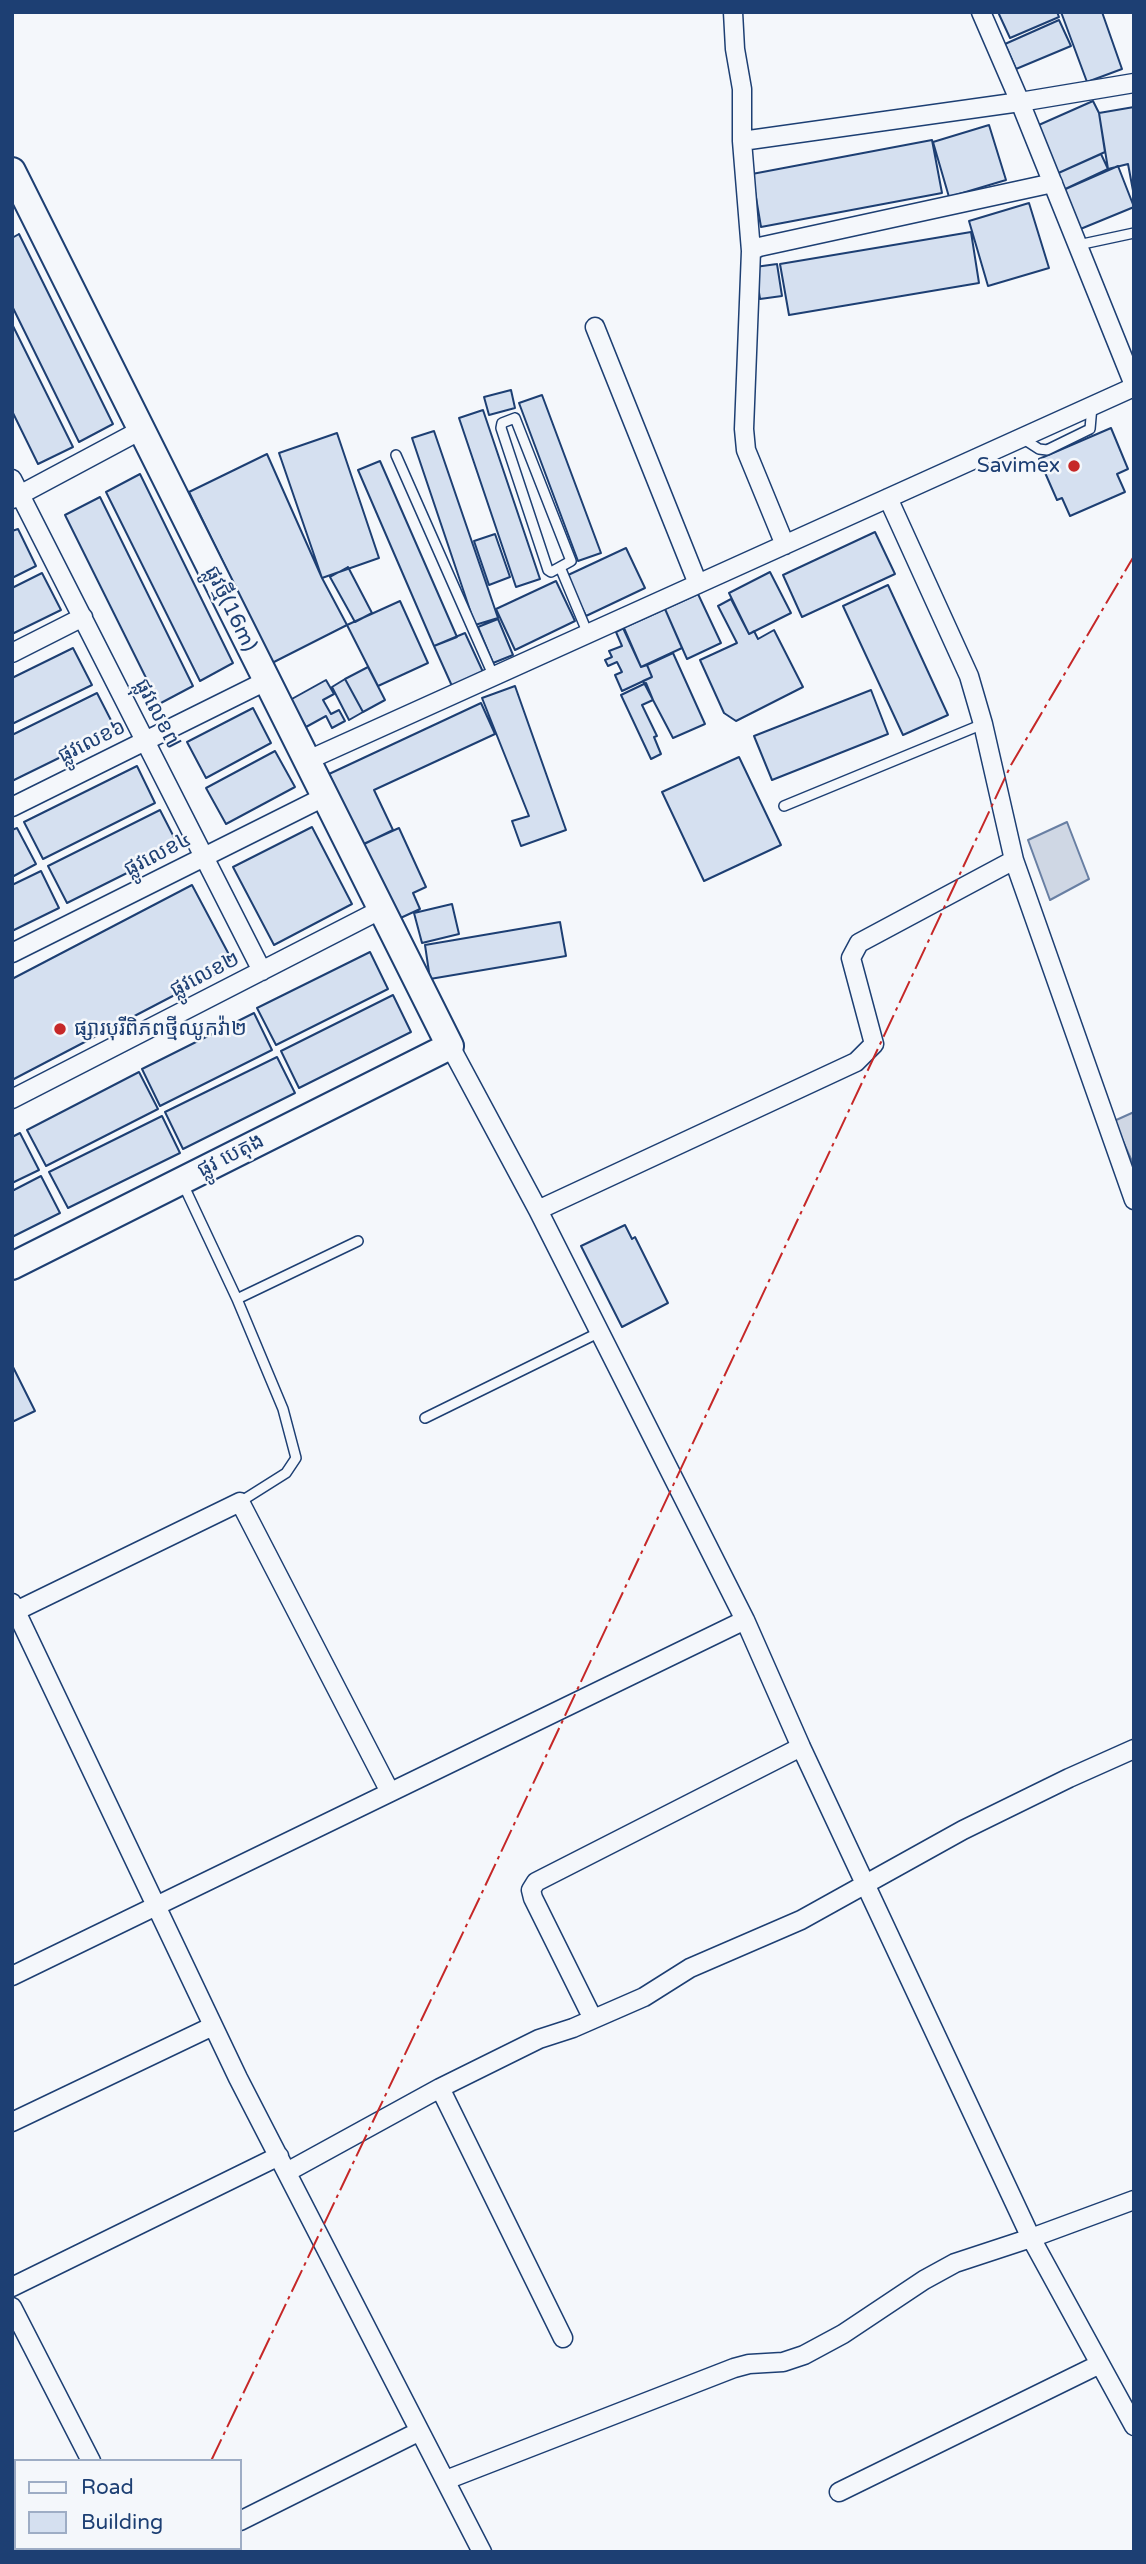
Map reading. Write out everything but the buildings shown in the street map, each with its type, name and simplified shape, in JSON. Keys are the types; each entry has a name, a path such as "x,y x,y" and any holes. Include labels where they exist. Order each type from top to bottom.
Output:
{"street":[{"path":"733,12 735,49 742,89 742,141 751,251 744,418 746,450 785,545"},
{"path":"306,761 1134,386 981,12"},
{"path":"742,141 1020,102 1134,83"},
{"name":"ផ្លូវថ្មី(16m)","path":"12,171 18,199 141,430 450,1046"},
{"path":"751,251 759,247 1053,183"},
{"path":"595,327 698,584"},
{"path":"15,491 141,430"},
{"name":"ផ្លុវលេខ៧","path":"15,491 83,617 262,971"},
{"path":"888,499 969,676 983,724 1014,860 1134,1200"},
{"path":"12,653 83,617"},
{"name":"ផ្លូវលេខ៦","path":"12,807 266,681"},
{"name":"ផ្លូវលេខ៤","path":"12,953 324,797"},
{"path":"538,1210 856,1062 874,1044 851,958 859,943 1014,860"},
{"name":"ផ្លូវលេខ២","path":"12,1099 380,910"},
{"path":"450,1046 538,1210 745,1620 1031,2238 1134,2426"},
{"name":"ផ្លូវ បេតុង","path":"12,1266 450,1046"},
{"path":"390,1792 240,1502 14,1607 19,1635 156,1906 213,2026 418,2432 446,2480 482,2552"},
{"path":"12,1976 745,1620"},
{"path":"593,2019 533,1898 531,1890 536,1882 802,1747"},
{"path":"12,2287 283,2164 539,2039 644,1997 690,1968 801,1920 865,1883 1022,1801 1134,1749"},
{"path":"12,2122 213,2026"},
{"path":"440,2088 563,2338"},
{"path":"446,2480 734,2368 749,2364 783,2362 804,2355 843,2334 941,2270 1134,2200"},
{"path":"12,2307 91,2459"},
{"path":"839,2492 1100,2364"},
{"path":"242,2520 418,2432"}],"lane":[{"path":"1078,245 1134,233"},
{"path":"515,418 517,422 571,561 560,567 551,572 548,570 501,428 502,423 507,420 515,418"},
{"path":"396,454 494,677"},
{"path":"560,567 588,634"},
{"path":"784,806 983,724"},
{"path":"181,1181 237,1299 283,1409 296,1458 286,1473 240,1502"},
{"path":"237,1299 358,1241"},
{"path":"425,1418 598,1333"}],"shaded area":[{"path":"1067,822 1089,879 1050,900 1028,840"},
{"path":"1134,1112 1134,1166 1114,1121"}],"power":[{"path":"212,2459 479,1899 1011,765 1134,556"}],"place":[{"name":"Savimex","path":"1074,466"},
{"name":"ផ្សារបុរីពិភពថ្មីឈូកវ៉ា២","path":"60,1029"}]}
